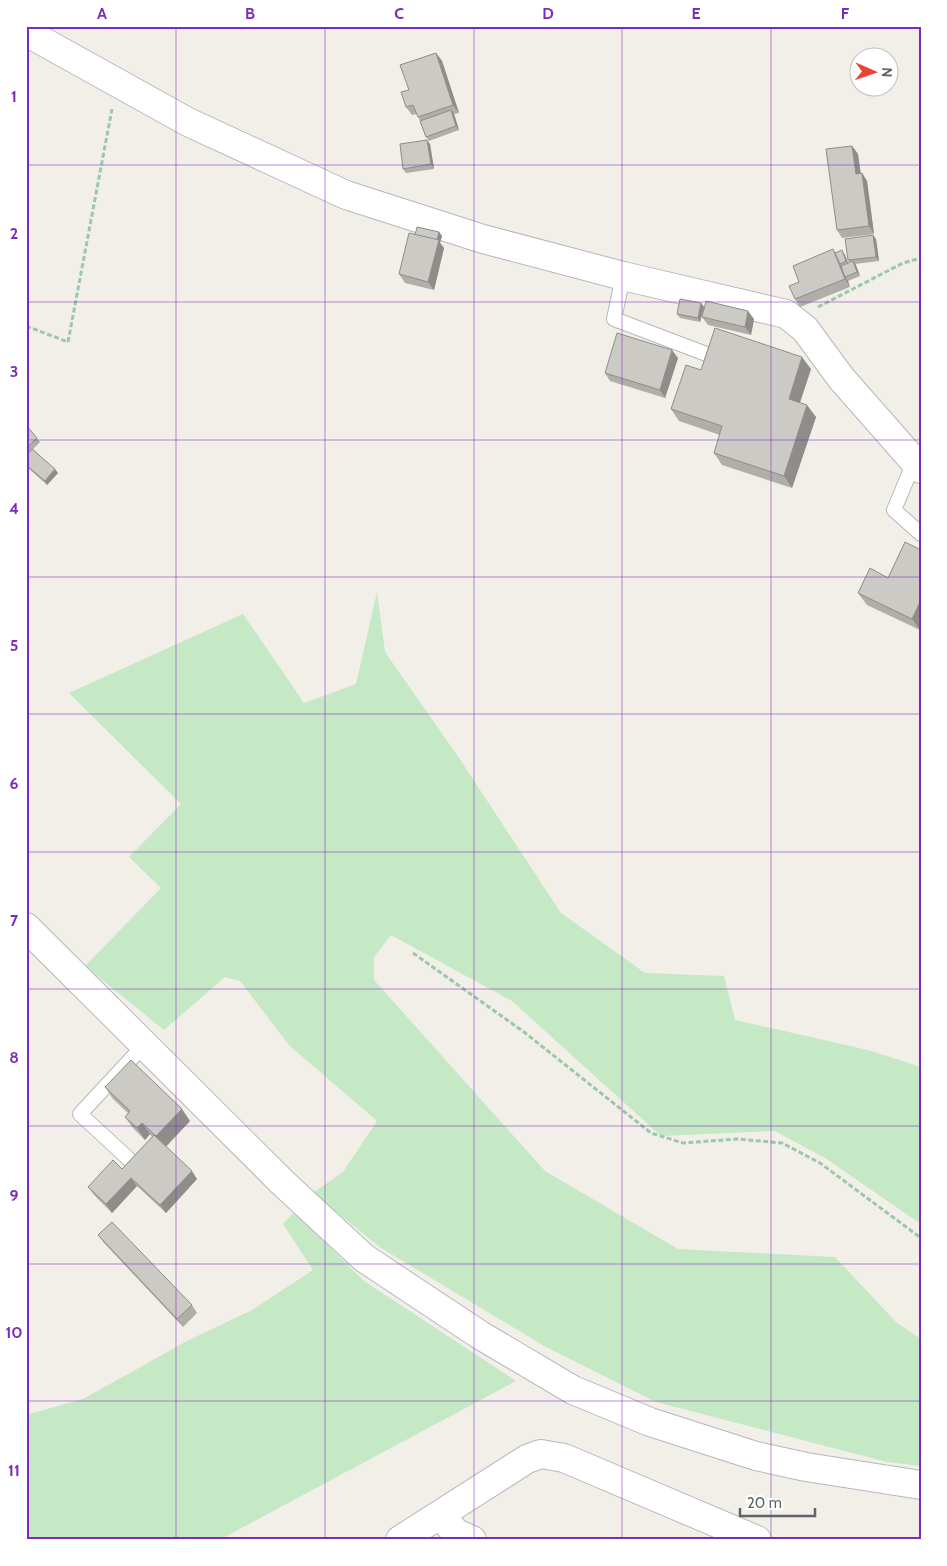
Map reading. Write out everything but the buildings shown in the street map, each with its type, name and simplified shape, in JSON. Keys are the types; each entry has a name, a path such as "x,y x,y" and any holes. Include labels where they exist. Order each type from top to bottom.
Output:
{"street":[{"path":"26,32 188,122 346,195 483,239 623,276 786,314 795,319 805,329 841,378 917,466"},
{"path":"26,927 282,1182 364,1258 480,1335 573,1390 650,1422 756,1456 806,1467 921,1485"},
{"path":"400,1540 527,1459 541,1454 564,1458 757,1540"},
{"path":"440,1515 456,1533 472,1540"}],"lane":[{"path":"623,276 614,318 709,355"},
{"path":"917,466 894,510 921,534"},
{"path":"133,1163 80,1114 145,1044"}],"path":[{"path":"26,326 68,342 117,84"},
{"path":"795,319 903,263 921,258"},
{"path":"413,953 524,1032 650,1133 682,1143 737,1139 782,1143 820,1163 921,1238"}],"green space":[{"path":"377,592 385,652 457,755 561,913 645,973 724,976 735,1020 868,1050 921,1067 921,1224 825,1158 775,1131 661,1136 512,1001 391,935 374,957 374,980 545,1171 678,1249 835,1257 896,1322 921,1339 921,1466 887,1462 656,1402 546,1347 381,1248 313,1193 343,1172 377,1121 289,1045 240,981 225,977 164,1030 85,966 161,888 129,857 181,804 69,693 243,614 304,703 356,684"},
{"path":"294,1212 364,1281 516,1381 219,1540 26,1540 26,1415 83,1399 187,1341 252,1310 313,1270 283,1224"}]}
